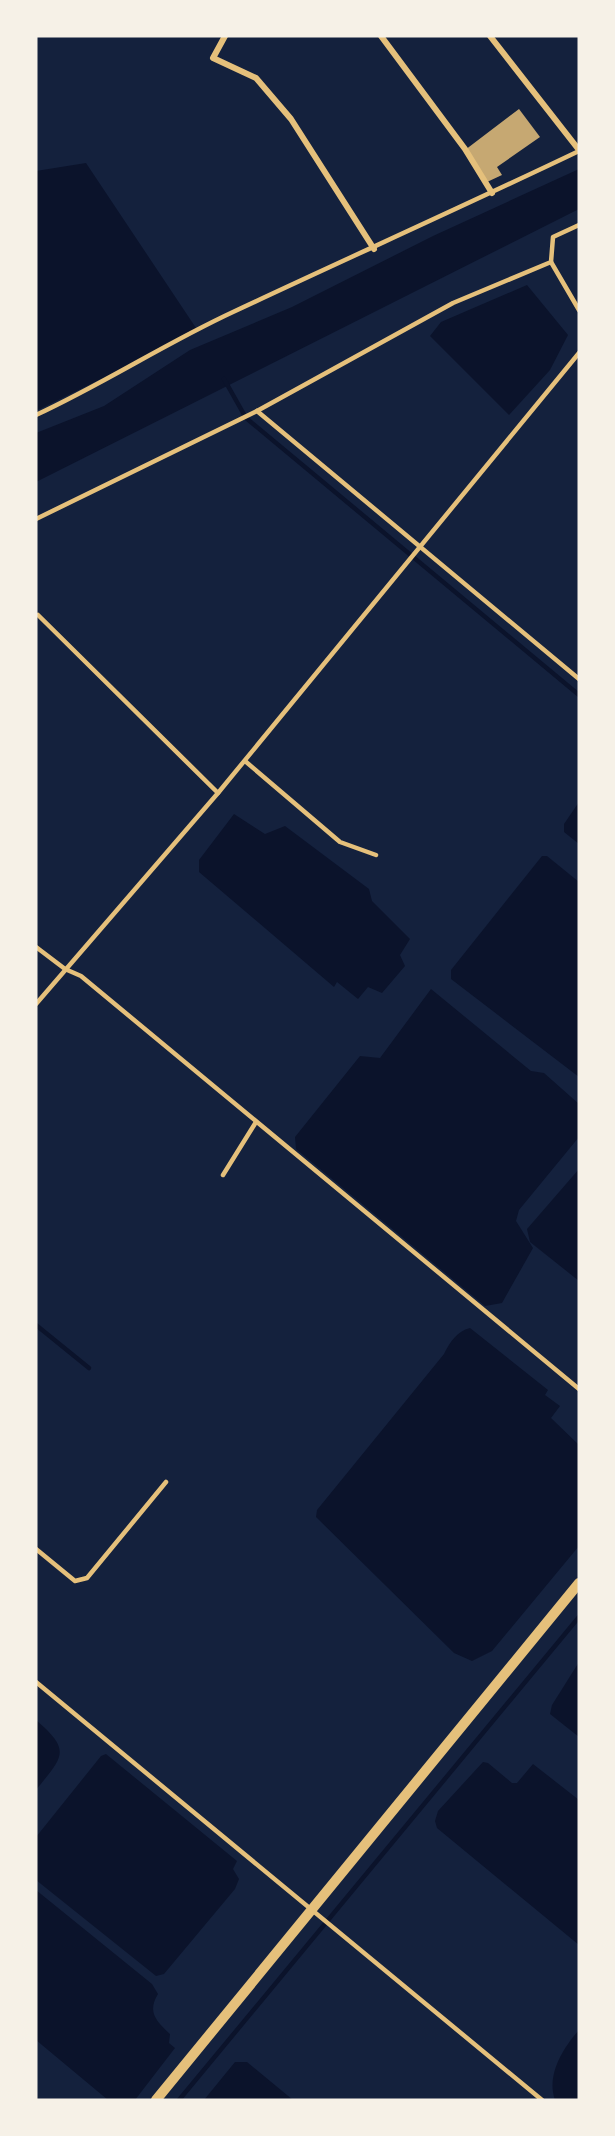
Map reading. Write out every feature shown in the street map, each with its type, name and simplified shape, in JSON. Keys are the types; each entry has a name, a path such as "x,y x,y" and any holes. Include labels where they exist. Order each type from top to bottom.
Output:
{"street":[{"path":"225,36 213,58 256,78 284,111 374,249"},
{"path":"381,36 465,149 492,192"},
{"path":"490,36 579,151"},
{"path":"156,2100 579,1583"}],"lane":[{"path":"36,415 231,313 374,249 579,151"},
{"path":"579,225 553,237 551,262 579,310"},
{"path":"36,519 257,411 453,303 551,262"},
{"path":"36,1004 219,793 579,353"},
{"path":"257,411 579,679"},
{"path":"38,615 219,793"},
{"path":"245,761 340,843 376,855"},
{"path":"36,947 65,969 81,976 579,1389"},
{"path":"223,1175 256,1122"},
{"path":"36,1549 75,1581 87,1578 166,1482"},
{"path":"36,1682 310,1911 542,2100"}],"water":[{"path":"86,163 198,331 36,411 36,171"},
{"path":"579,169 579,209 36,482 36,433 104,406 190,350 292,307 433,236"},
{"path":"527,285 568,335 550,370 509,415 430,336 441,322"},
{"path":"579,802 579,844 564,832 564,824"},
{"path":"234,814 265,834 285,826 369,889 372,901 410,939 400,955 405,966 382,993 368,987 358,999 337,982 334,987 199,872 199,860"},
{"path":"542,856 547,856 579,882 579,1077 451,979 451,970"},
{"path":"431,989 531,1071 544,1073 579,1104 579,1137 519,1210 516,1221 533,1248 502,1303 485,1306 296,1149 295,1137 360,1056 380,1058"},
{"path":"579,1169 579,1281 530,1242 527,1229"},
{"path":"470,1328 548,1390 545,1395 560,1406 551,1418 579,1445 579,1546 492,1651 472,1661 454,1653 316,1517 317,1510 444,1354 454,1338"},
{"path":"579,1662 579,1737 550,1714 552,1705"},
{"path":"36,1720 55,1739 60,1754 36,1790"},
{"path":"106,1754 237,1861 233,1869 239,1879 235,1889 164,1974 156,1976 36,1880 36,1837 101,1756"},
{"path":"483,1762 488,1763 512,1783 517,1783 533,1764 579,1800 579,1945 437,1828 435,1821 438,1811"},
{"path":"36,1890 152,1984 158,1994 153,2011 161,2025 170,2034 169,2043 175,2048 135,2100 108,2100 36,2040"},
{"path":"579,2030 579,2100 555,2100 554,2072 562,2053"},
{"path":"235,2062 247,2062 293,2100 204,2100"}],"building":[{"path":"519,109 540,137 497,167 502,175 487,182 465,150"}],"waterway":[{"path":"224,379 246,418 579,695"},
{"path":"36,1325 89,1368"},
{"path":"179,2100 579,1617"}]}
